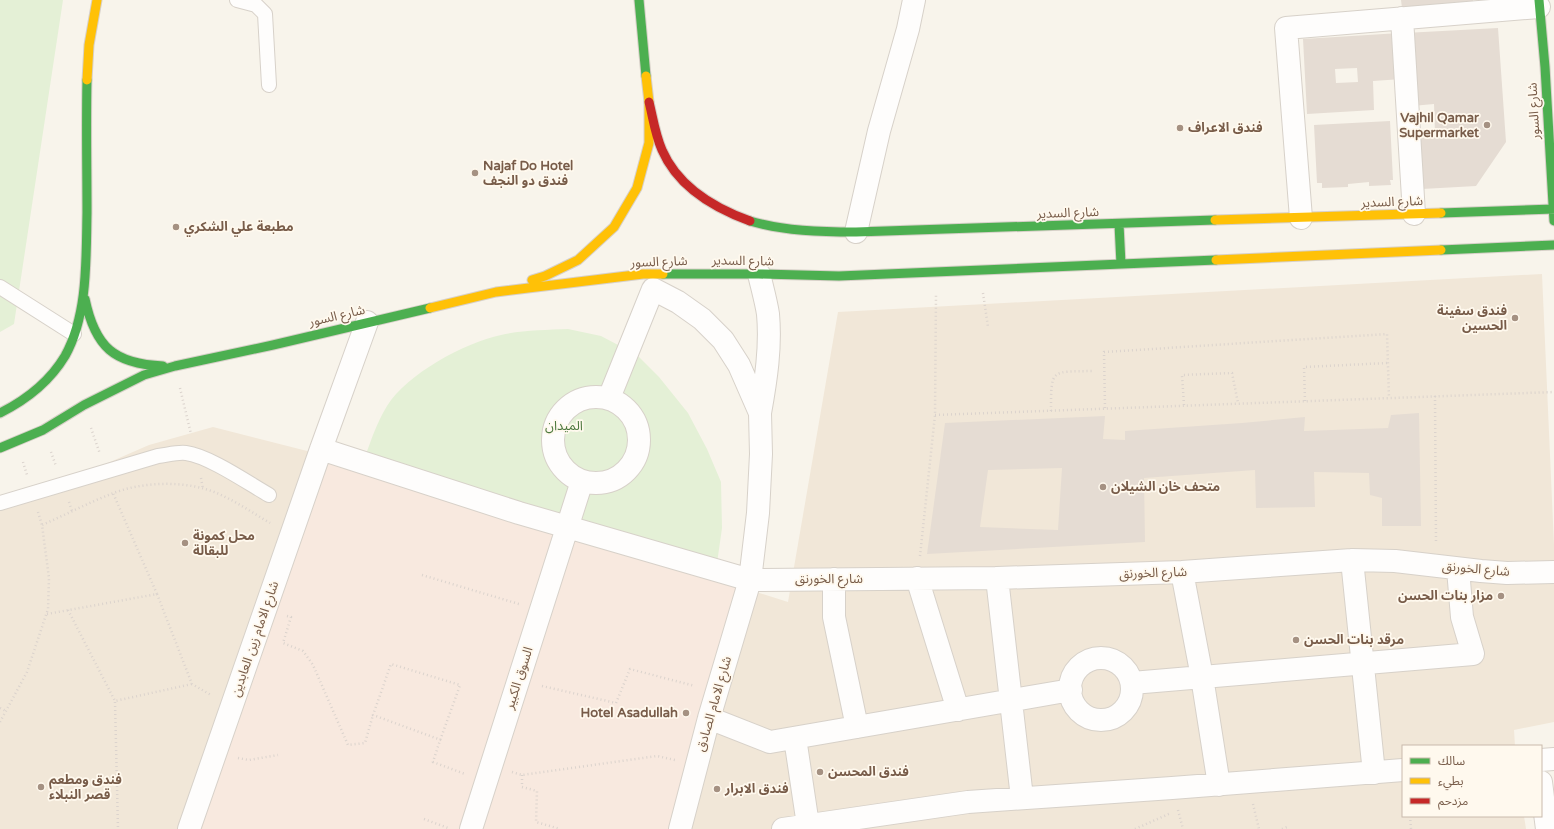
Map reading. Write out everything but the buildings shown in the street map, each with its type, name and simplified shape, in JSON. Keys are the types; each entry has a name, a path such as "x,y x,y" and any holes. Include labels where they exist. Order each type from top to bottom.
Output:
{"main road":[{"path":"0,413 17,406 46,380 62,362 70,347 80,314 84,288 86,258 88,58 97,0"},
{"path":"496,292 544,276 578,260 614,227 637,188 649,142 649,102 638,0"},
{"name":"شارع السور","path":"1539,4 1549,66 1554,221"},
{"name":"شارع السدير","path":"649,102 657,139 669,162 690,189 715,206 743,219 781,228 823,232 856,232 1553,209"},
{"path":"1119,224 1121,264"},
{"name":"شارع السدير","path":"699,274 839,276 936,273 1554,245"},
{"name":"شارع السور","path":"0,448 43,430 84,405 144,374 174,366 273,345 496,292 643,274 699,274"},
{"path":"84,288 87,316 94,332 105,347 117,356 133,363 150,366 174,366"}],"street":[{"path":"856,232 879,131 908,29 914,0"},
{"path":"1301,218 1286,28 1539,4"},
{"path":"1402,18 1414,214"},
{"path":"759,274 768,313 766,379 760,413"},
{"path":"609,398 653,290 678,302 702,319 723,340 740,365 760,413"},
{"name":"شارع الامام زين العابدين","path":"189,829 321,449 367,322"},
{"path":"596,396 609,398 622,404 631,414 638,426 640,440 638,454 631,467 619,477 606,482 591,483 582,481 564,470 556,457 553,443 554,428 560,415 570,405 582,399 596,396"},
{"name":"شارع الامام الصادق","path":"680,829 709,718 750,580 758,513 761,454 760,413"},
{"name":"شارع الخورنق","path":"321,449 567,527 750,580 997,578 1182,572 1352,560 1395,561 1447,568 1507,573 1554,572"},
{"name":"السوق الكبير","path":"471,829 582,481"},
{"path":"1352,560 1374,773"},
{"path":"1132,683 1473,654 1447,568"},
{"path":"1182,572 1202,677 1219,785"},
{"path":"917,578 958,710"},
{"path":"997,578 1022,798"},
{"path":"834,580 834,618 857,727"},
{"path":"1103,658 1113,660 1122,665 1128,673 1132,683 1132,693 1129,703 1123,711 1115,717 1105,720 1086,716 1078,709 1073,700 1071,690 1072,680 1076,671 1093,659 1103,658"},
{"path":"709,718 770,742 1071,690"},
{"path":"795,738 808,825"},
{"path":"1542,760 1554,759"},
{"path":"783,829 968,802 1219,785 1402,770"},
{"path":"1542,790 1547,829"}],"lane":[{"path":"237,0 256,6 265,14 269,85"},
{"path":"0,287 74,334"},
{"path":"0,503 158,456 180,453 196,456 213,463 269,495"}],"path":[{"path":"980,271 988,327"},
{"path":"917,578 935,415 936,273"},
{"path":"1105,408 1104,352 1387,334 1389,398"},
{"path":"1305,401 1304,367 1388,363"},
{"path":"174,366 203,489"},
{"path":"1051,411 1051,383 1055,375 1062,371 1092,371"},
{"path":"1184,406 1182,375 1232,373 1238,403"},
{"path":"935,415 1554,392"},
{"path":"1435,396 1447,568"},
{"path":"84,405 113,493 157,594 192,684 232,707"},
{"path":"0,722 26,672 48,610 49,578 42,525 113,493 140,487 170,484 195,487 219,494 291,535"},
{"path":"422,575 541,610"},
{"path":"47,614 157,594"},
{"path":"68,610 115,701 118,829"},
{"path":"265,610 291,617 283,643 303,651 313,665 348,744 365,744 372,715 391,664 460,685 433,762 488,774 522,775 657,756 697,765"},
{"path":"518,681 616,703 630,669 717,692"},
{"path":"115,701 192,684"},
{"path":"0,708 6,711"},
{"path":"372,715 441,740"},
{"path":"216,753 249,760 278,755"},
{"path":"522,775 522,787 537,791 536,822 560,829"},
{"path":"1135,829 1178,810"},
{"path":"1410,817 1411,829"},
{"path":"424,819 450,829"},
{"path":"1282,829 1287,827 1288,829"}],"shaded area":[{"path":"1542,274 1554,545 1554,722 1514,730 1515,745 1402,745 1402,817 1524,817 1526,829 0,829 0,510 149,445 213,427 315,453 788,602 838,312"},
{"path":"321,449 750,580 680,829 189,829"}],"green space":[{"path":"0,0 63,0 14,324 0,332"},
{"name":"الميدان","path":"568,329 601,336 637,355 659,377 688,413 707,449 721,482 722,528 716,570 363,463 376,427 387,406 396,394 422,372 454,353 486,339 517,332"}],"traffic: fast":[{"path":"639,0 646,76"},
{"path":"1539,0 1545,67 1554,221"},
{"path":"0,413 28,396 52,374 65,356 73,340 78,323 82,305 86,268 87,80"},
{"path":"1441,213 1554,209"},
{"path":"750,221 789,229 856,232 1215,220"},
{"path":"1119,224 1121,264"},
{"path":"1441,250 1554,245"},
{"path":"663,274 839,276 1216,260"},
{"path":"85,299 89,316 95,329 101,341 109,350 119,357 132,361 146,365 163,366"},
{"path":"0,448 43,430 84,405 144,375 175,366 273,345 430,308"}],"traffic: slow":[{"path":"87,80 89,45 97,0"},
{"path":"532,280 545,276 578,260 614,227 637,188 649,143 649,102 646,76"},
{"path":"1215,220 1441,213"},
{"path":"1216,260 1441,250"},
{"path":"430,308 496,292 643,274 663,274"}],"traffic: jam":[{"path":"649,102 662,150 677,175 687,185 711,203 723,210 750,221"}],"place":[{"name":"Vajhil Qamar Supermarket","path":"1487,125"},
{"name":"فندق الاعراف","path":"1180,128"},
{"name":"Najaf Do Hotel فندق دو النجف","path":"475,173"},
{"name":"مطبعة علي الشكري","path":"176,227"},
{"name":"فندق سفينة الحسين","path":"1515,318"},
{"name":"متحف خان الشيلان","path":"1103,487"},
{"name":"محل كمونة للبقالة","path":"185,543"},
{"name":"مزار بنات الحسن","path":"1501,596"},
{"name":"مرقد بنات الحسن","path":"1296,640"},
{"name":"Hotel Asadullah","path":"686,713"},
{"name":"فندق المحسن","path":"820,772"},
{"name":"فندق ومطعم قصر النبلاء","path":"41,787"},
{"name":"فندق الابرار","path":"717,789"}]}
